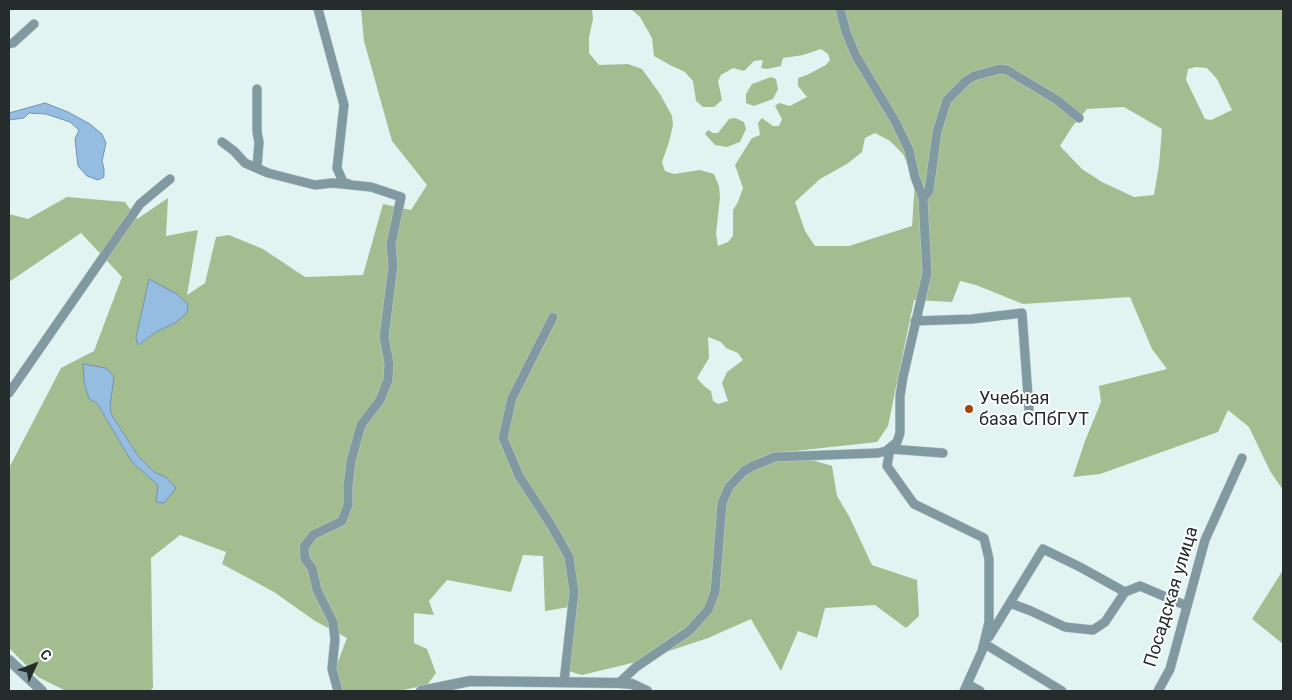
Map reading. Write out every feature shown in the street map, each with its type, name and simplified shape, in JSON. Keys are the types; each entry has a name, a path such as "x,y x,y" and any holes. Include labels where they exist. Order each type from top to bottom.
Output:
{"street":[{"path":"318,9 344,105 337,168 343,182 349,184"},
{"path":"840,9 846,32 856,56 895,121 908,150 923,198 927,272 903,376 900,396 900,433 897,442 890,449 888,466 914,504 984,538 989,559 990,597 990,622 985,644"},
{"path":"9,44 13,43 34,24"},
{"path":"923,198 929,192 938,132 947,100 966,81 974,76 1000,69 1007,70 1057,100 1079,118"},
{"path":"257,89 258,168"},
{"path":"222,142 245,163 268,173 315,185 332,183 371,187 401,197 391,244 393,266 384,337 390,364 388,380 380,400 361,426 351,461 348,506 342,520 313,535 304,547 305,559 312,568 317,590 333,622 335,639 332,669 338,691"},
{"path":"9,392 140,204 170,179"},
{"path":"915,321 972,319 1022,314 1029,410"},
{"path":"553,317 512,398 502,438 519,476 551,524 569,557 574,592 564,682"},
{"path":"619,683 636,668 689,632 708,610 715,592 722,503 730,487 744,471 775,457 878,453 890,449 943,453"},
{"name":"Посадская улица","path":"1158,691 1170,670 1205,540 1242,458"},
{"path":"980,691 965,688 985,644 1043,549 1125,592"},
{"path":"1010,603 1065,627 1092,630 1105,622 1125,592 1140,586 1186,606"},
{"path":"985,644 1062,691"},
{"path":"9,660 42,691"},
{"path":"420,691 470,682 530,687 564,682 632,684 648,691"}],"green space":[{"path":"361,9 592,9 593,19 589,37 589,53 599,65 628,64 642,69 660,94 672,116 673,125 662,162 665,171 674,174 700,170 714,174 719,186 720,197 716,234 718,246 728,242 733,236 733,210 743,188 735,165 752,138 760,135 758,123 762,118 773,126 779,126 782,119 775,106 779,103 790,106 807,97 798,86 798,78 826,65 830,60 828,54 821,49 803,55 783,58 781,66 767,69 761,68 763,60 754,61 744,71 733,68 721,75 718,81 722,100 714,107 703,107 696,101 693,81 685,72 654,56 652,38 640,17 631,9 1283,9 1283,490 1270,471 1249,427 1228,410 1218,432 1100,474 1073,477 1101,402 1099,386 1167,369 1152,349 1130,297 1023,304 976,285 960,281 952,302 914,300 888,426 877,442 786,452 832,466 837,496 849,516 872,565 917,580 919,616 906,628 875,605 825,608 817,638 798,631 781,671 751,619 708,638 636,662 582,675 565,670 569,607 545,611 543,556 523,555 511,592 447,580 429,601 434,615 414,613 414,643 427,649 436,673 427,685 398,691 342,691 334,672 347,638 315,621 274,592 222,564 226,552 180,535 151,558 153,688 150,691 66,691 38,677 9,648 9,468 61,368 94,351 122,277 81,233 9,282 9,214 28,219 67,197 125,202 137,219 168,198 166,236 198,230 187,295 205,283 216,237 229,235 263,249 305,277 363,275 383,204 411,210 427,185 392,141 364,41","holes":["1196,67 1207,68 1217,79 1232,110 1211,120 1205,119 1186,80 1188,69","1124,107 1162,129 1154,195 1134,197 1102,182 1082,169 1060,146 1072,127 1087,109","875,133 890,141 903,154 915,181 912,226 849,246 815,246 805,231 795,202 820,179 847,164 862,152 865,138","149,279 175,323 156,332 138,345 136,338","708,337 721,342 726,348 738,353 743,360 727,372 722,383 728,401 718,404 713,401 711,391 697,378 709,358","84,364 110,406 111,414 138,456 154,472 167,478 158,485 132,462 97,403 89,399 84,382"]},
{"path":"771,77 776,79 778,89 773,99 754,106 746,103 746,94 752,84"},
{"path":"735,118 744,122 746,129 740,142 727,147 715,145 705,134 708,130 718,133 729,119"},
{"path":"1283,570 1283,644 1252,619"}],"water":[{"path":"45,103 68,112 90,124 102,134 106,143 102,161 104,177 98,180 87,176 78,166 75,139 79,130 70,122 46,114 29,113 24,118 9,120 9,113"},
{"path":"149,279 177,294 188,304 187,313 175,323 156,332 138,345 136,338"},
{"path":"83,364 106,368 114,377 110,406 111,414 138,456 154,472 167,478 176,488 164,503 156,502 158,485 132,462 97,403 89,399 84,382"}],"place":[{"name":"Учебная база СПбГУТ","path":"969,409"}]}
